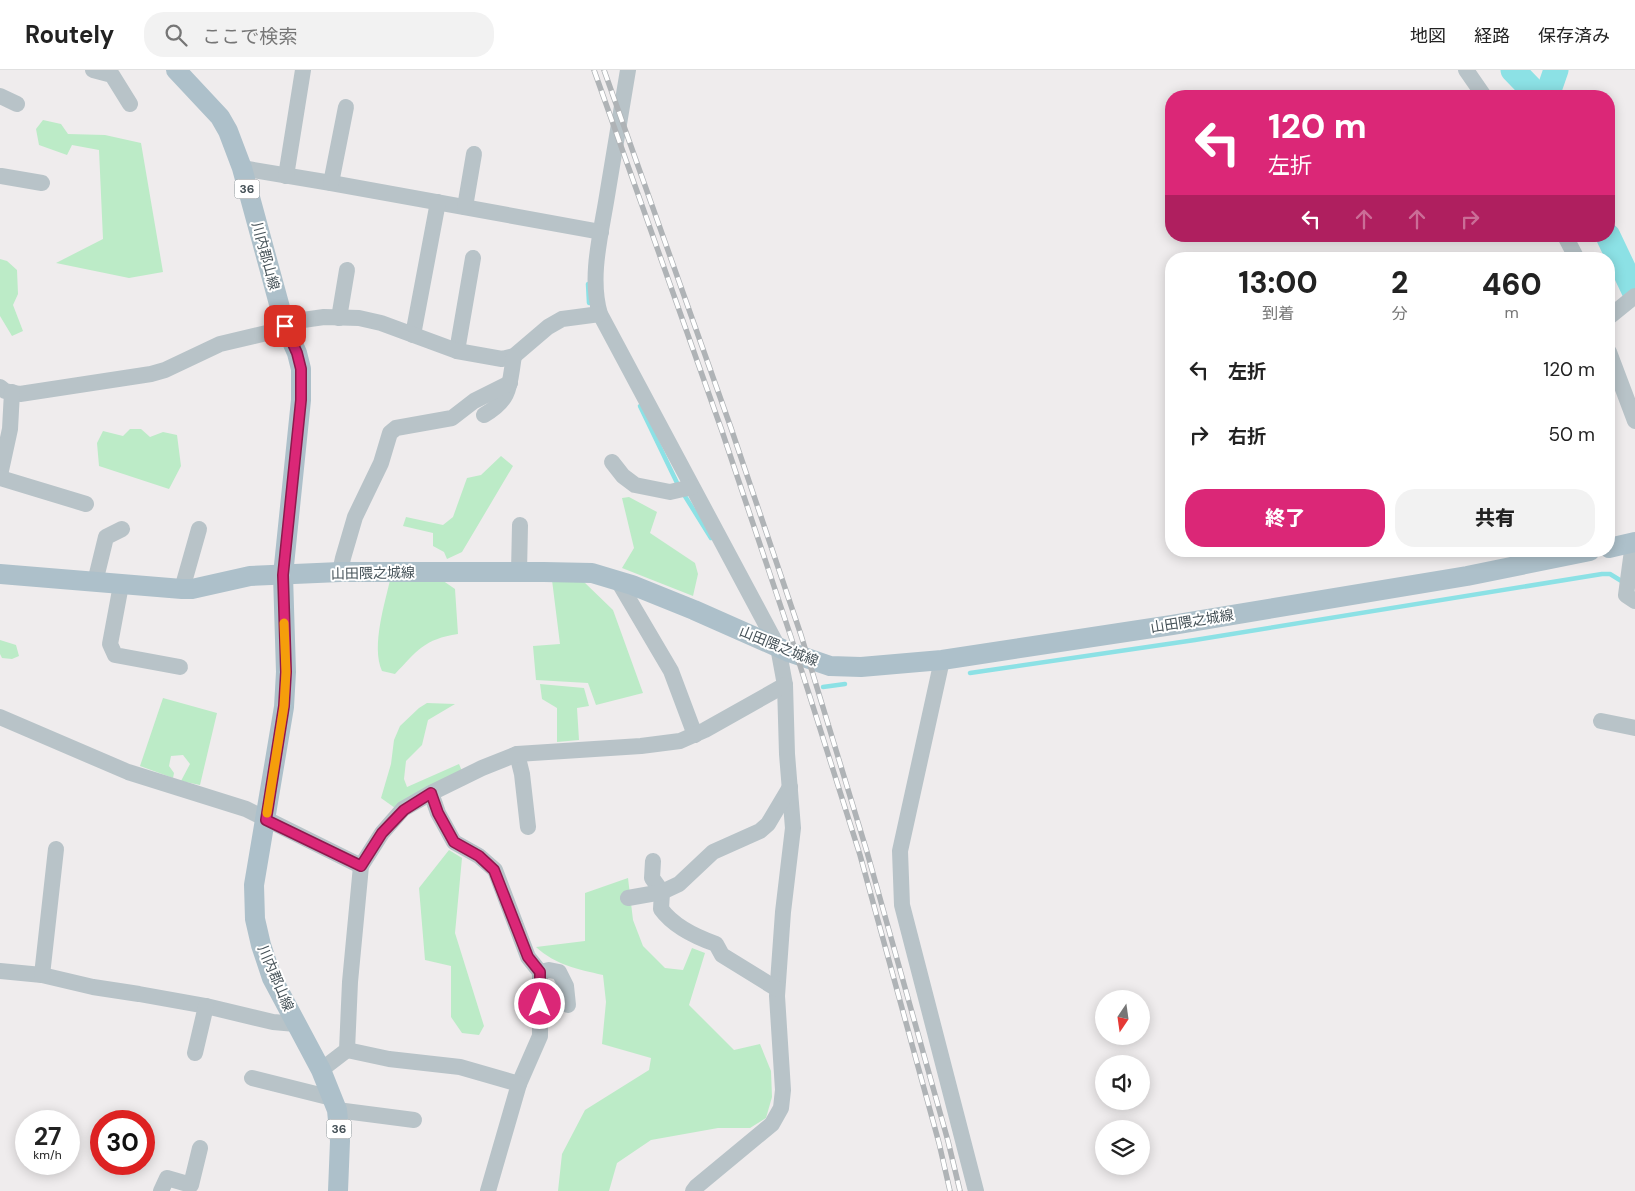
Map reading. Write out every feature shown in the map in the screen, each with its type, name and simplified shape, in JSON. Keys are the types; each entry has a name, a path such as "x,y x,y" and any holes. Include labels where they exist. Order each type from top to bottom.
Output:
{"main road":[{"name":"川内郡山線","path":"176,70 220,117 228,131 242,168 285,326 297,353 301,369 302,384 283,575 286,672 284,706 254,884 255,919 260,945 272,978 321,1070 334,1104 340,1141 338,1191"},
{"path":"1615,547 1634,542"},
{"name":"山田隈之城線","path":"0,574 121,585 192,589 250,576 340,572 592,573 694,610 778,647 830,666 861,667 942,660 1172,625 1438,581 1560,557"}],"street":[{"path":"93,70 112,75 130,104"},
{"path":"286,176 304,70"},
{"path":"628,70 596,231 596,299 600,314 684,488 778,647 785,685 793,828 783,912 777,989 784,1090 781,1108 772,1124 693,1191"},
{"path":"1466,70 1480,90"},
{"path":"0,96 17,104"},
{"path":"331,183 346,107"},
{"path":"465,207 474,154"},
{"path":"242,168 596,231"},
{"path":"0,178 42,183"},
{"path":"413,335 438,202"},
{"path":"457,351 473,258"},
{"path":"340,318 347,270"},
{"path":"1615,312 1635,296"},
{"path":"86,504 0,477 10,430 6,390 20,394 165,370 220,344 275,331 296,322 324,317 359,318 381,323 457,351 502,359 514,356 548,327 562,318 600,314"},
{"path":"484,415 496,408 505,399 510,383 514,356"},
{"path":"1615,368 1635,421"},
{"path":"340,572 355,517 381,463 390,433 396,428 452,418 474,401 510,383"},
{"path":"612,462 623,476 636,485 670,492 684,488"},
{"path":"519,572 520,526"},
{"path":"95,582 106,537 122,529"},
{"path":"182,589 199,529"},
{"path":"1630,589 1634,542"},
{"path":"618,581 671,671 695,735"},
{"path":"121,585 110,644 115,655 180,667"},
{"path":"942,660 900,852 900,880 902,905 976,1191"},
{"path":"347,1050 350,982 361,866 382,833 404,810 431,793 482,768 517,754 642,746 680,741 695,735 785,685"},
{"path":"0,717 128,772 246,809 361,866"},
{"path":"1601,721 1635,728"},
{"path":"517,754 522,774 528,827"},
{"path":"628,898 662,892 679,884 713,852 760,831 768,824 790,787"},
{"path":"431,793 438,813 454,842 479,856 494,870 528,957 540,972 540,1036 519,1084 488,1191"},
{"path":"42,975 56,849"},
{"path":"653,861 652,878 662,892 661,909 666,915 694,936 716,944 722,955 777,989"},
{"path":"540,972 549,970 559,972 566,986 568,1006"},
{"path":"0,971 42,975 92,988 140,994 206,1006 273,1022 296,1024"},
{"path":"195,1053 206,1006"},
{"path":"321,1070 347,1050 389,1059 460,1067 519,1084"},
{"path":"252,1078 334,1104 414,1120"},
{"path":"161,1191 167,1178 191,1185 200,1148"}],"green space":[{"path":"43,120 61,124 68,134 105,135 141,143 163,272 129,278 56,263 103,239 99,150 72,145 67,155 39,145 36,129"},
{"path":"0,259 7,261 17,270 18,294 13,305 23,331 12,336 0,316"},
{"path":"130,429 141,429 150,437 163,432 177,435 181,466 169,489 99,466 97,443 103,431 123,436"},
{"path":"501,456 513,466 462,552 447,559 444,552 433,546 433,533 403,526 406,517 443,525 453,517 467,478 481,475"},
{"path":"629,497 657,512 650,533 695,563 698,574 693,596 622,568 634,548 622,498"},
{"path":"391,576 439,578 455,589 458,634 437,639 422,647 395,674 382,671 378,649 380,624"},
{"path":"552,580 584,582 613,610 643,693 596,705 588,683 536,680 533,646 560,644"},
{"path":"0,640 16,645 19,656 12,659 2,658 0,654"},
{"path":"540,684 584,688 589,706 577,708 579,740 557,742 557,708 542,699"},
{"path":"163,698 217,713 200,785 181,781 190,764 183,755 171,756 169,766 174,773 173,778 140,766"},
{"path":"427,703 455,704 428,720 422,745 406,761 404,779 407,787 459,764 462,771 395,808 381,798 391,764 394,740 400,726"},
{"path":"449,850 462,858 455,933 484,1026 479,1035 462,1033 451,1017 451,966 425,960 419,888"},
{"path":"628,878 633,920 643,946 665,968 683,970 692,948 705,953 689,1005 734,1050 760,1044 771,1071 772,1097 766,1118 750,1128 718,1128 651,1140 617,1163 609,1191 558,1191 562,1154 585,1110 649,1070 651,1058 602,1044 606,1002 603,975 559,962 536,947 585,941 585,893"}],"waterway":[{"path":"1513,70 1532,90"},
{"path":"1549,90 1556,70"},
{"path":"1611,242 1635,293"},
{"path":"588,284 589,303"},
{"path":"640,406 679,487"},
{"path":"683,493 711,538"},
{"path":"970,673 1195,640 1602,574 1610,574 1623,582"},
{"path":"823,687 845,684"}],"railway":[{"path":"594,70 722,431 791,637 860,855 939,1143 950,1191"},
{"path":"604,70 731,428 801,635 867,852 948,1141 960,1191"}],"slow traffic":[{"path":"267,813 284,706 286,672 284,623"}],"route":[{"path":"285,326 297,353 302,384 283,575 286,672 284,706 266,820 361,866 382,833 404,810 431,793 438,813 454,842 479,856 494,870 528,957 540,972 540,1004"}]}
